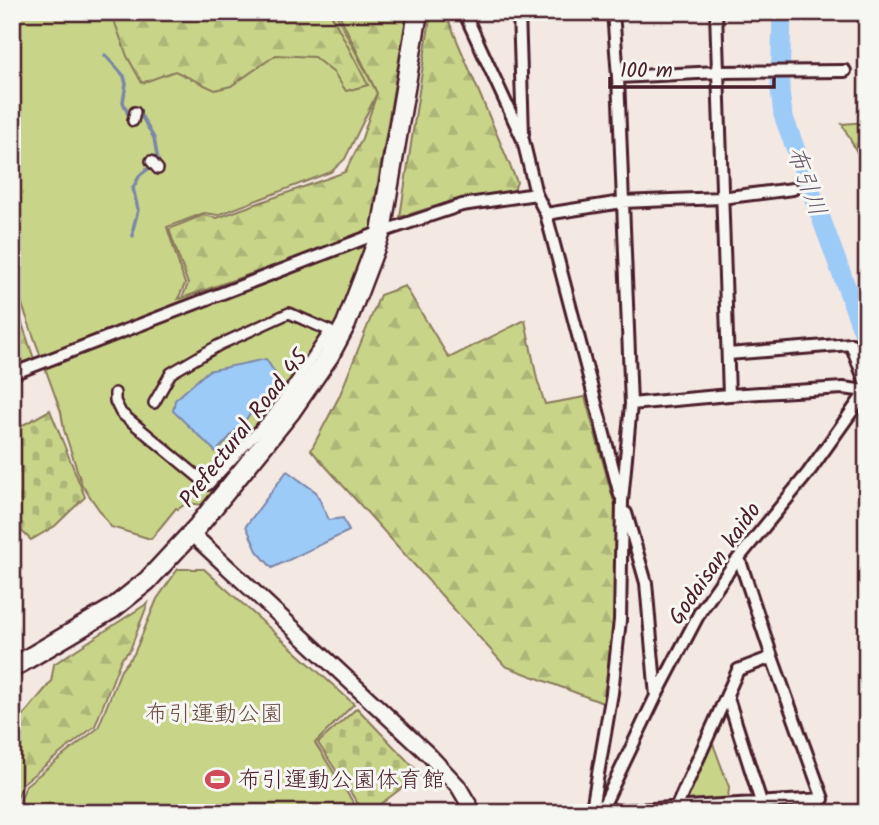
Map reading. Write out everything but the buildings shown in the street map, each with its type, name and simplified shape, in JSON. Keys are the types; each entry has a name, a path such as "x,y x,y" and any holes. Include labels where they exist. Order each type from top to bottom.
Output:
{"main road":[{"name":"Prefectural Road 45","path":"12,668 112,609 147,581 191,533 291,411 329,356 346,324 381,232 418,12"}],"street":[{"path":"464,12 523,140 536,194 546,214 646,583 656,696"},
{"path":"519,12 523,140"},
{"path":"613,12 631,404 622,501 620,620 612,693 593,803 602,810 619,812 676,808 740,808 761,802 823,799 739,558"},
{"path":"716,12 729,395"},
{"path":"618,77 718,72 845,71"},
{"path":"546,214 622,202 721,198 793,189"},
{"path":"12,374 381,232 462,205 536,194"},
{"path":"115,393 115,401 121,413 208,485 273,415 330,331 289,313 219,345 171,373 155,403"},
{"path":"631,404 843,388 867,391 851,344 728,354"},
{"name":"Godaisan kaido","path":"602,810 656,696 700,612 739,558 808,473 867,391"},
{"path":"191,533 429,755 458,786 474,813"},
{"path":"676,808 738,670 772,657"},
{"path":"727,695 761,802"}],"green space":[{"path":"12,12 335,12 377,93 345,159 331,172 218,215 204,213 167,227 185,284 178,299 368,241 339,319 308,376 202,505 187,503 176,508 151,539 111,527 82,485 61,412 12,277"},
{"path":"111,12 330,12 368,85 346,91 334,73 314,57 276,55 231,86 215,90 175,71 142,83 127,56"},
{"path":"338,12 407,12 375,199 375,230 182,298 188,284 169,229 203,215 217,218 345,172 361,141 377,93"},
{"path":"431,12 445,12 517,182 513,193 463,198 400,217"},
{"path":"867,122 867,171 842,124"},
{"path":"405,286 449,358 525,320 545,404 585,397 615,506 615,618 603,703 505,666 311,450 339,397 380,295"},
{"path":"12,294 34,359 12,367"},
{"path":"50,410 85,497 55,526 31,540 12,522 12,431"},
{"name":"布引運動公園","path":"178,569 204,569 354,704 315,743 360,813 16,813 26,785 98,728 121,670 134,654 157,599"},
{"path":"148,603 130,650 121,659 95,726 23,783 12,812 12,729 51,682 54,664"},
{"path":"357,708 420,774 369,813 364,813 318,743"},
{"path":"712,741 729,787 728,799 688,802 688,792"}],"water":[{"path":"266,359 277,376 277,385 216,452 173,411 175,400 208,371"},
{"path":"287,471 316,492 329,520 343,518 349,531 272,568 257,551 246,526"}],"waterway":[{"name":"布引川","path":"782,12 780,90 783,115 867,343"},
{"path":"105,55 124,76 126,84 123,102 128,114 142,117 154,138 158,161 140,175 133,188 138,210 133,236"}],"place":[{"name":"布引運動公園体育館","path":"218,779"}]}
